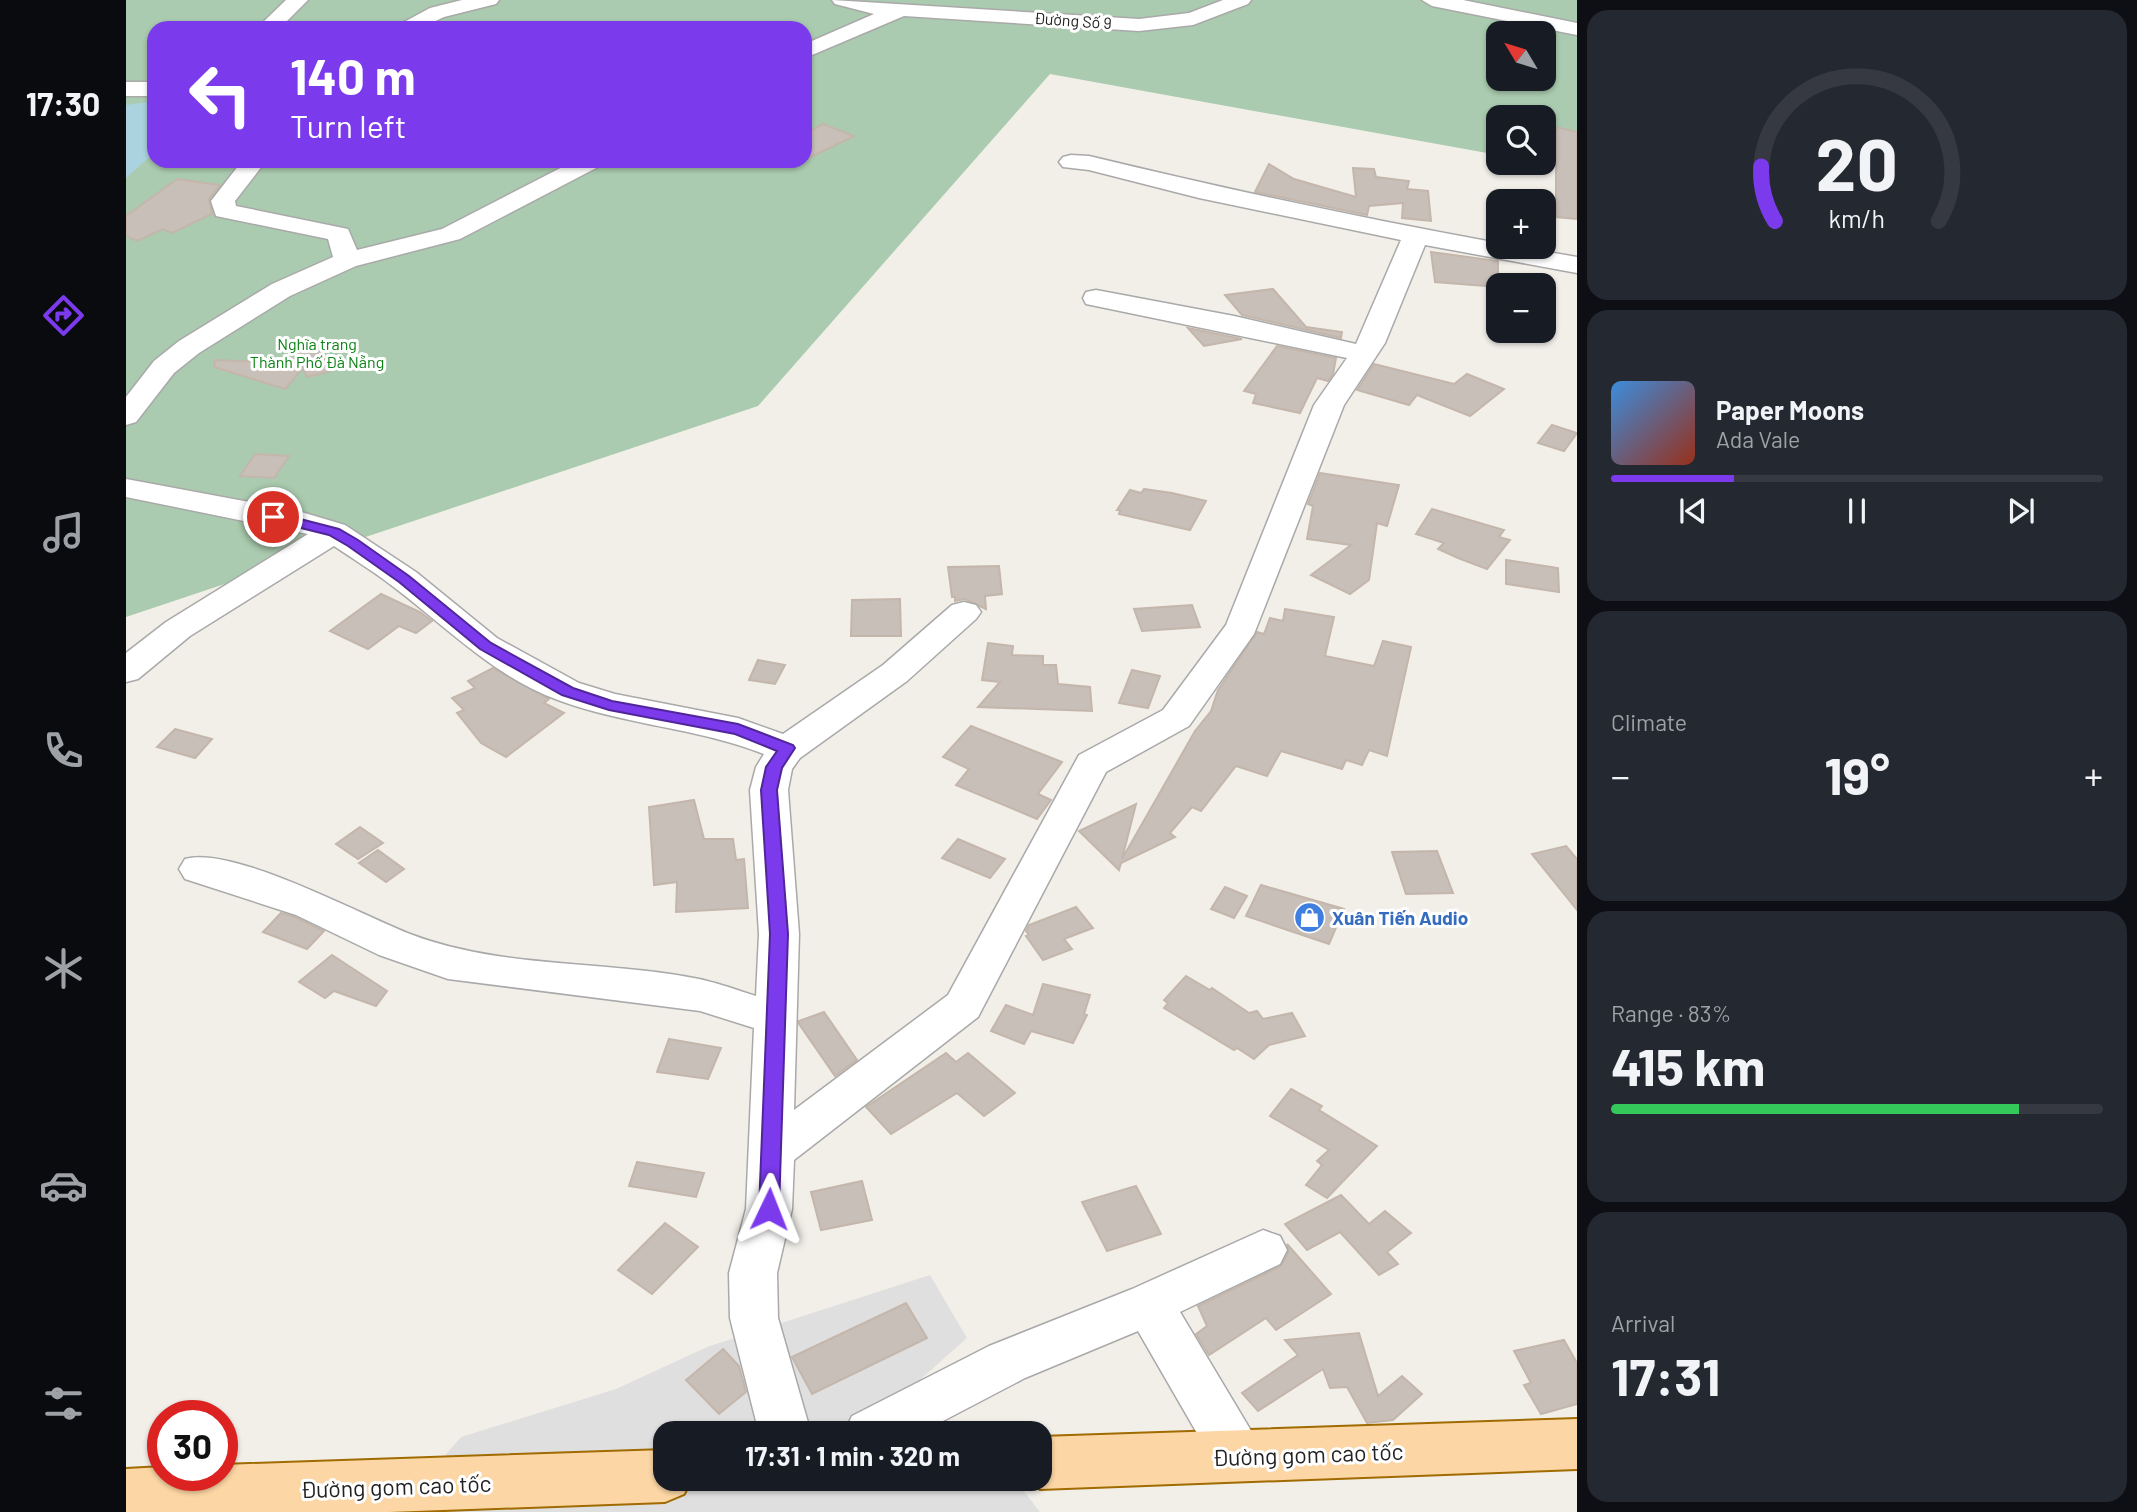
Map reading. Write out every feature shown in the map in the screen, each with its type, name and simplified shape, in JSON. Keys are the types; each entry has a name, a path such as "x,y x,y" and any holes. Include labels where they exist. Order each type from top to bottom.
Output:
{"main road":[{"name":"Đường gom cao tốc","path":"1052,1463 1577,1444"},
{"name":"Đường gom cao tốc","path":"126,1495 653,1476"}],"street":[{"path":"276,21 298,0"},
{"path":"418,21 437,12 489,0"},
{"name":"Đường Số 9","path":"842,0 877,8 904,4 1139,25 1193,19 1241,0"},
{"path":"1432,0 1577,29"},
{"path":"812,49 904,4"},
{"path":"126,89 147,89"},
{"path":"1071,162 1089,163 1199,191 1416,236 1577,265"},
{"path":"249,168 223,201 225,211 339,234 347,260"},
{"path":"126,416 164,368 189,348 281,290 347,260 451,234 578,168"},
{"path":"782,1421 754,1318 753,1273 769,1209 772,1152 963,1006 1092,764 1176,718 1242,627 1329,405 1364,354 1416,236"},
{"path":"1096,298 1234,324 1364,354"},
{"path":"126,488 298,521 334,532 404,579 485,646 567,691 609,705 738,730 787,748"},
{"path":"126,671 178,629 334,532"},
{"path":"769,1209 779,934 769,790 774,767 787,748 895,673 964,612"},
{"path":"199,869 297,900 393,944 448,964 700,995 776,1018"},
{"path":"893,1421 1007,1362 1149,1304 1263,1250"},
{"path":"1149,1304 1238,1456"}],"shaded area":[{"path":"930,1275 967,1338 874,1421 653,1421 653,1491 1024,1491 1040,1512 396,1512 461,1437 616,1389 707,1347"}],"green space":[{"name":"Nghĩa trang Thành Phố Đà Nẵng","path":"126,0 1577,0 1577,169 1556,165 1556,105 1486,105 1486,153 1050,74 758,406 126,617"}],"water":[{"path":"147,102 147,159 126,178 126,105"}],"building":[{"path":"823,124 854,136 812,157 812,130"},
{"path":"1556,127 1577,132 1577,219 1556,217"},
{"path":"1269,164 1294,179 1356,197 1353,168 1374,169 1376,177 1409,181 1407,189 1428,191 1431,221 1402,218 1403,203 1369,206 1367,215 1255,192"},
{"path":"177,179 220,185 209,199 212,214 172,233 163,229 137,241 126,236 126,216"},
{"path":"1431,252 1498,261 1498,273 1486,273 1486,286 1435,282"},
{"path":"1273,289 1306,327 1342,332 1341,338 1242,315 1225,295"},
{"path":"1188,328 1242,339 1204,346"},
{"path":"317,345 331,371 307,377 303,368 285,389 214,367 215,360 300,363 293,350"},
{"path":"1277,346 1336,358 1333,374 1328,381 1317,378 1300,413 1253,403 1256,394 1244,391"},
{"path":"1374,364 1454,384 1467,374 1504,389 1470,416 1417,395 1409,405 1357,390"},
{"path":"1552,425 1577,433 1564,451 1538,443"},
{"path":"255,454 289,456 274,478 240,476"},
{"path":"1320,473 1399,485 1387,526 1377,523 1369,580 1350,594 1311,575 1351,545 1307,539 1313,506 1308,504"},
{"path":"1144,489 1206,501 1190,530 1119,514 1120,510 1117,510 1130,490 1141,493"},
{"path":"1432,509 1504,530 1499,537 1510,540 1487,569 1458,558 1438,549 1444,543 1416,534"},
{"path":"1506,560 1558,568 1559,592 1506,584"},
{"path":"999,566 1002,594 985,596 986,609 965,599 955,601 955,597 952,597 948,567"},
{"path":"381,594 420,612 432,621 416,633 399,626 368,649 330,631"},
{"path":"900,599 901,636 851,636 852,600"},
{"path":"1192,605 1200,627 1142,631 1134,609"},
{"path":"1285,609 1334,617 1325,656 1374,666 1383,641 1411,647 1387,756 1369,750 1362,765 1346,760 1342,769 1281,751 1267,776 1236,766 1201,811 1192,807 1170,833 1175,837 1121,863 1119,870 1079,831 1136,804 1122,859 1195,731 1211,711 1218,690 1257,632 1264,634 1270,618 1283,621"},
{"path":"988,643 1013,646 1012,655 1043,656 1043,665 1056,665 1058,684 1090,687 1092,711 978,707 1000,682 982,680"},
{"path":"758,660 785,665 775,684 749,680"},
{"path":"493,668 549,699 544,703 564,713 506,757 481,743 457,713 464,710 452,698 475,688 468,681"},
{"path":"1132,670 1160,676 1148,708 1119,703"},
{"path":"971,726 1062,762 1038,794 1051,800 1037,819 956,785 969,769 943,757"},
{"path":"175,729 212,739 195,758 157,747"},
{"path":"694,800 704,839 733,839 736,860 744,859 748,908 676,912 677,882 654,885 649,807"},
{"path":"360,827 383,843 358,859 336,844"},
{"path":"958,839 1005,859 990,878 942,858"},
{"path":"1566,846 1577,859 1577,910 1532,854"},
{"path":"378,850 404,869 386,882 359,863"},
{"path":"1437,851 1453,893 1406,894 1392,852"},
{"path":"1261,885 1344,909 1329,944 1246,916"},
{"path":"1225,887 1247,896 1234,918 1211,909"},
{"path":"1076,907 1093,928 1064,939 1072,949 1043,960 1026,936 1029,935 1026,931 1029,925"},
{"path":"281,913 324,931 307,949 263,932"},
{"path":"332,955 387,991 376,1006 334,991 325,998 299,982"},
{"path":"1186,976 1210,990 1212,988 1249,1013 1257,1011 1263,1019 1292,1013 1305,1036 1269,1045 1254,1059 1237,1048 1234,1050 1164,1008 1168,1003 1164,1000"},
{"path":"1043,984 1090,995 1084,1014 1087,1015 1073,1043 1031,1031 1024,1044 991,1031 1006,1005 1033,1015"},
{"path":"824,1012 857,1060 835,1076 799,1024 799,1021"},
{"path":"669,1039 721,1048 708,1079 657,1072"},
{"path":"946,1053 956,1062 968,1053 1015,1093 984,1116 957,1093 891,1134 866,1107"},
{"path":"1291,1089 1322,1106 1319,1110 1377,1146 1327,1198 1306,1185 1322,1165 1317,1161 1329,1150 1270,1116"},
{"path":"637,1162 704,1173 696,1197 629,1186"},
{"path":"862,1181 872,1220 821,1230 811,1192"},
{"path":"1136,1186 1161,1234 1107,1251 1082,1202"},
{"path":"1341,1195 1369,1224 1385,1211 1411,1233 1387,1252 1398,1264 1379,1275 1340,1232 1307,1250 1285,1224"},
{"path":"665,1223 698,1247 652,1294 618,1270"},
{"path":"1287,1244 1331,1294 1276,1330 1266,1318 1209,1355 1196,1334 1207,1326 1198,1306 1281,1266 1289,1251"},
{"path":"906,1303 927,1338 812,1394 792,1357"},
{"path":"1359,1333 1378,1396 1402,1376 1422,1394 1393,1420 1367,1423 1347,1387 1330,1388 1323,1369 1258,1411 1242,1393 1298,1355 1285,1340"},
{"path":"1564,1340 1577,1363 1577,1404 1541,1414 1524,1385 1531,1383 1514,1351"},
{"path":"723,1349 739,1366 746,1392 719,1414 686,1380"}],"place":[{"name":"Xuân Tiến Audio","path":"1309,917"}],"route":[{"path":"273,517 334,532 353,543 404,579 485,646 567,691 609,705 738,730 787,748 774,767 769,790 779,934 769,1209"}]}
